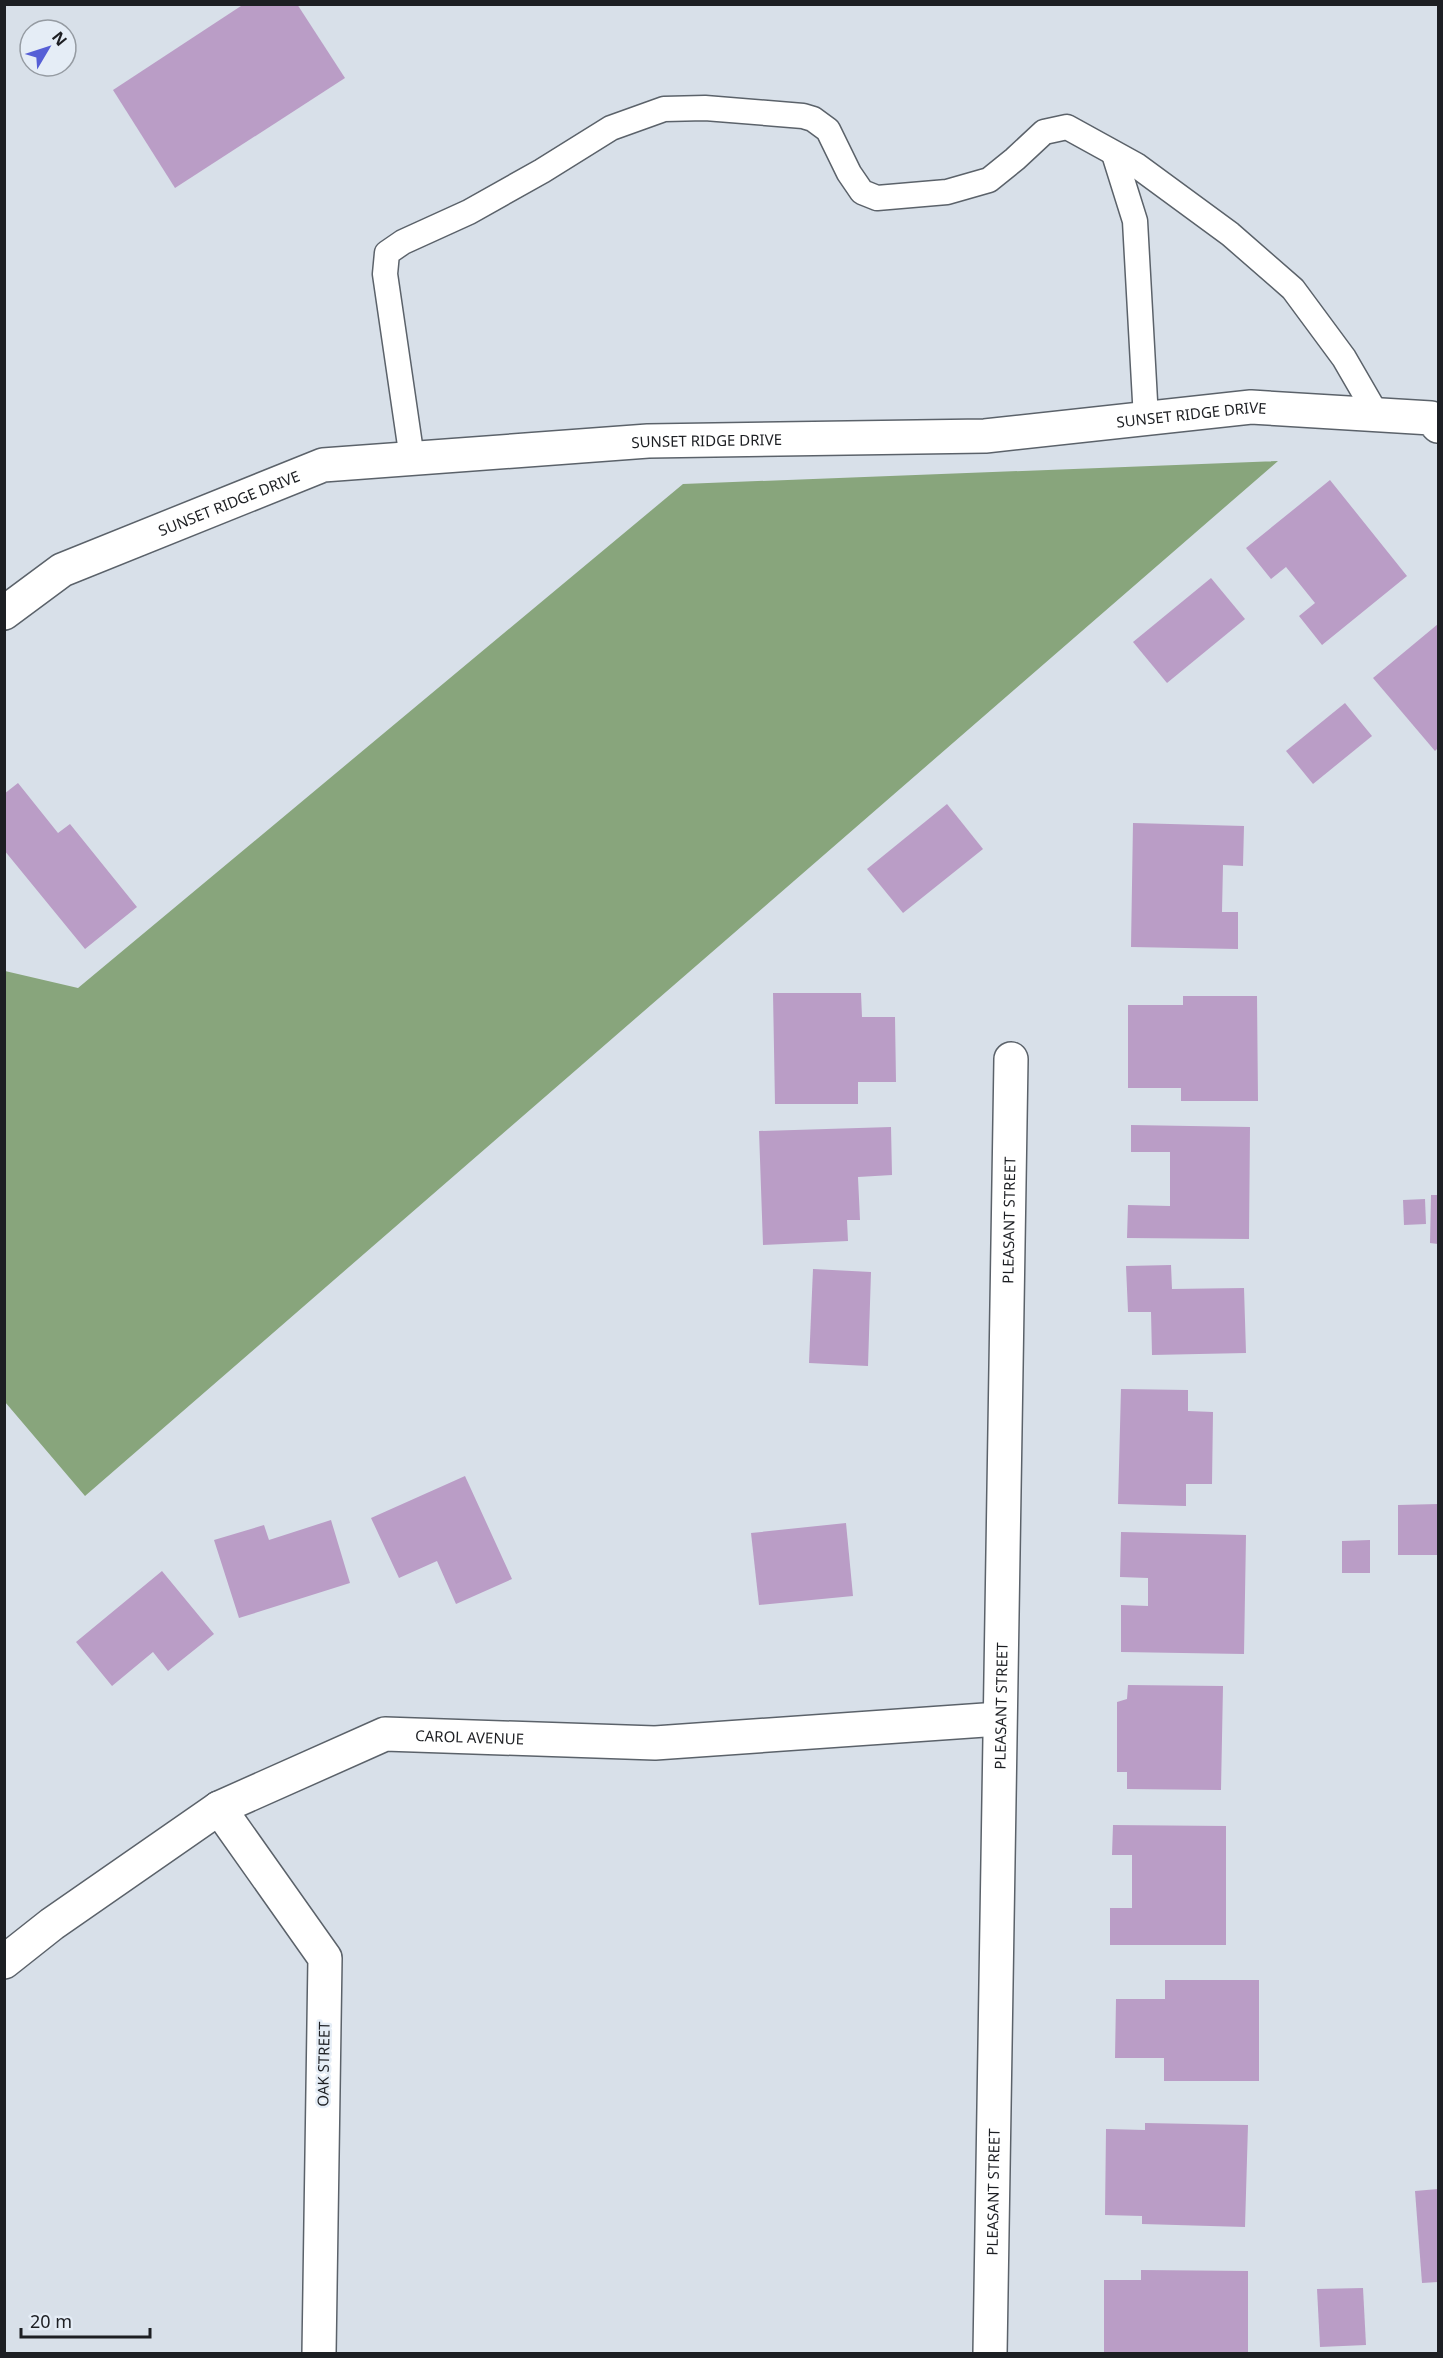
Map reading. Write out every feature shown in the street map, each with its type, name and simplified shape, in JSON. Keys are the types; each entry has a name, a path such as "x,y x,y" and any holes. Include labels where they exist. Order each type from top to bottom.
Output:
{"street":[{"name":"SUNSET RIDGE DRIVE","path":"4,614 62,570 323,465 648,441 986,436 1251,407 1431,418 1438,426"},
{"name":"PLEASANT STREET","path":"990,2354 1011,1059"},
{"name":"CAROL AVENUE","path":"4,1962 52,1924 219,1808 385,1734 655,1743 999,1719"},
{"name":"OAK STREET","path":"219,1808 325,1958 319,2354"}],"lane":[{"path":"412,459 385,274 387,254 403,242 469,212 542,171 611,128 664,109 705,108 803,116 813,119 828,130 849,173 862,192 877,198 947,192 989,180 1016,159 1044,132 1067,127 1136,165 1230,234 1293,289 1344,358 1377,415"},
{"path":"1114,154 1135,221 1146,418"}],"green space":[{"path":"1278,461 85,1496 5,1402 5,971 78,988 683,484"}],"building":[{"path":"244,4 297,4 345,78 175,188 113,90"},
{"path":"1330,480 1407,576 1322,645 1299,616 1315,603 1286,567 1271,579 1246,548"},
{"path":"1211,578 1245,619 1167,683 1133,642"},
{"path":"1438,624 1438,748 1435,751 1373,678"},
{"path":"1345,703 1372,736 1313,784 1286,751"},
{"path":"18,783 58,833 70,824 137,907 85,949 4,850 4,794"},
{"path":"947,804 983,849 903,913 867,869"},
{"path":"1133,823 1244,826 1243,866 1223,865 1222,912 1238,912 1238,949 1131,947"},
{"path":"773,993 861,993 862,1017 895,1017 896,1082 858,1082 858,1104 775,1104"},
{"path":"1183,996 1257,996 1258,1101 1181,1101 1181,1088 1128,1088 1128,1005 1183,1005"},
{"path":"1131,1125 1250,1127 1249,1239 1127,1238 1128,1205 1170,1206 1170,1152 1131,1152"},
{"path":"891,1127 892,1175 858,1177 860,1220 847,1220 848,1241 763,1245 759,1131"},
{"path":"1431,1195 1438,1195 1438,1244 1430,1243"},
{"path":"1425,1199 1426,1224 1404,1225 1403,1200"},
{"path":"1171,1265 1172,1289 1244,1288 1246,1353 1152,1355 1151,1312 1128,1312 1126,1266"},
{"path":"813,1269 871,1272 868,1366 809,1363"},
{"path":"1121,1389 1188,1390 1188,1411 1213,1412 1212,1484 1186,1484 1186,1506 1118,1504"},
{"path":"465,1476 512,1579 456,1604 437,1561 399,1578 371,1518"},
{"path":"1438,1504 1438,1555 1398,1555 1398,1505"},
{"path":"331,1520 350,1583 239,1618 214,1540 264,1525 269,1540"},
{"path":"846,1523 853,1596 759,1605 751,1533"},
{"path":"1121,1532 1246,1535 1244,1654 1121,1652 1121,1605 1148,1606 1148,1578 1120,1577"},
{"path":"1370,1540 1370,1573 1342,1573 1342,1541"},
{"path":"162,1571 214,1634 168,1671 153,1652 112,1686 76,1642"},
{"path":"1128,1685 1223,1686 1221,1790 1127,1789 1127,1772 1117,1772 1117,1702 1127,1699"},
{"path":"1113,1825 1226,1826 1226,1945 1110,1945 1110,1908 1132,1908 1132,1855 1112,1855"},
{"path":"1165,1980 1259,1980 1259,2081 1164,2081 1164,2058 1115,2058 1116,1999 1165,1999"},
{"path":"1145,2123 1248,2125 1245,2227 1142,2224 1142,2216 1105,2215 1106,2129 1145,2130"},
{"path":"1438,2189 1438,2282 1422,2283 1415,2191"},
{"path":"1141,2270 1248,2271 1248,2354 1104,2354 1104,2280 1141,2280"},
{"path":"1363,2288 1366,2345 1320,2347 1317,2289"}]}
